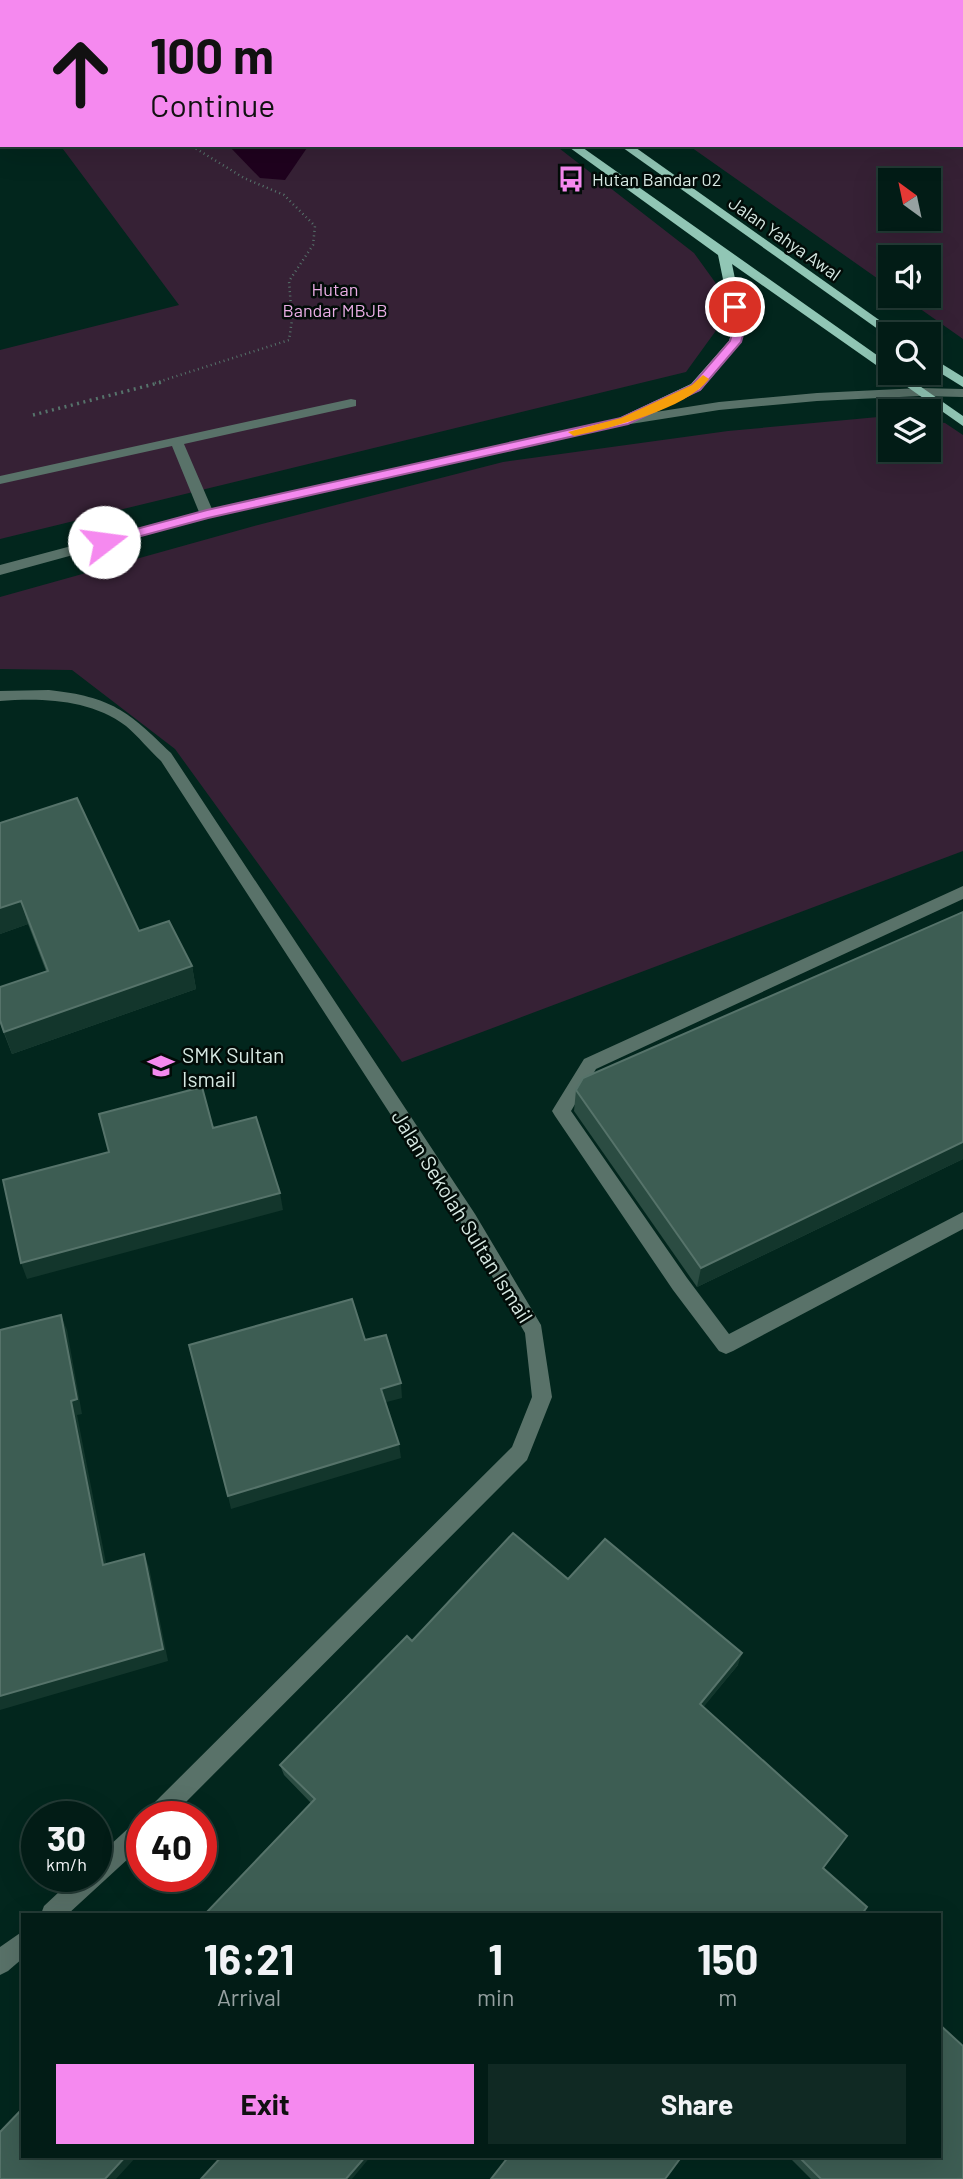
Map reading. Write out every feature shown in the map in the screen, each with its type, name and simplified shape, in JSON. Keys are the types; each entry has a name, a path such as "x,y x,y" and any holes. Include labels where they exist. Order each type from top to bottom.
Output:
{"main road":[{"path":"574,147 878,362"},
{"name":"Jalan Yahya Awal","path":"627,147 878,323"},
{"path":"624,421 696,387 736,342 739,328 723,255"},
{"path":"941,367 963,383"},
{"path":"910,385 963,422"}],"street":[{"path":"0,570 207,514 624,421 719,406 817,397 920,392 963,393"},
{"path":"0,480 351,403"},
{"path":"176,440 207,514"},
{"name":"Jalan Sekolah Sultan Ismail","path":"0,696 40,692 97,704 128,720 166,757 469,1220 534,1331 542,1397 520,1453 173,1801"},
{"path":"963,892 590,1063 561,1111 680,1284 726,1345 963,1220"},
{"path":"112,1859 126,1846"},
{"path":"53,1913 76,1892"},
{"path":"0,1963 21,1943"}],"path":[{"path":"33,415 173,379 289,340 292,320 289,281 313,245 314,226 284,195 244,178 193,147"}],"green space":[{"name":"Hutan Bandar MBJB","path":"61,147 558,147 694,253 733,307 686,372 0,539 0,350 179,305"},
{"path":"691,147 963,147 963,339 919,308 941,308 941,245 878,245 878,279"},
{"path":"878,417 878,462 941,462 941,422 963,435 963,851 402,1062 175,749 72,670 0,669 0,597 258,525 503,462 728,431"}],"shaded area":[{"path":"230,147 308,147 285,180 260,178"}],"building":[{"path":"77,798 139,931 169,921 192,966 4,1032 0,1020 0,987 48,971 21,901 0,908 0,823"},
{"path":"963,912 963,1142 701,1268 576,1090 583,1078"},
{"path":"202,1087 213,1128 256,1117 280,1193 21,1263 3,1180 109,1152 99,1114"},
{"path":"352,1299 365,1340 386,1335 401,1383 381,1389 399,1444 228,1496 189,1345"},
{"path":"61,1315 77,1399 71,1401 103,1565 144,1554 163,1649 0,1696 0,1330"},
{"path":"513,1533 568,1579 605,1539 742,1653 700,1704 847,1836 823,1868 867,1907 863,1913 206,1913 315,1799 280,1765 407,1636 412,1641"},
{"path":"941,2026 963,2046 963,2179 821,2179 800,2158 941,2158"},
{"path":"21,2110 21,2158 124,2158 105,2179 0,2179 0,2132"},
{"path":"220,2158 364,2158 346,2179 201,2179"},
{"path":"507,2158 681,2158 665,2179 491,2179"}],"slow traffic":[{"path":"574,432 624,421 696,387 703,379"}],"place":[{"name":"Hutan Bandar 02","path":"571,179"},
{"name":"SMK Sultan Ismail","path":"161,1066"}],"route":[{"path":"104,542 207,514 624,421 696,387 736,342 739,328 735,307"}]}
